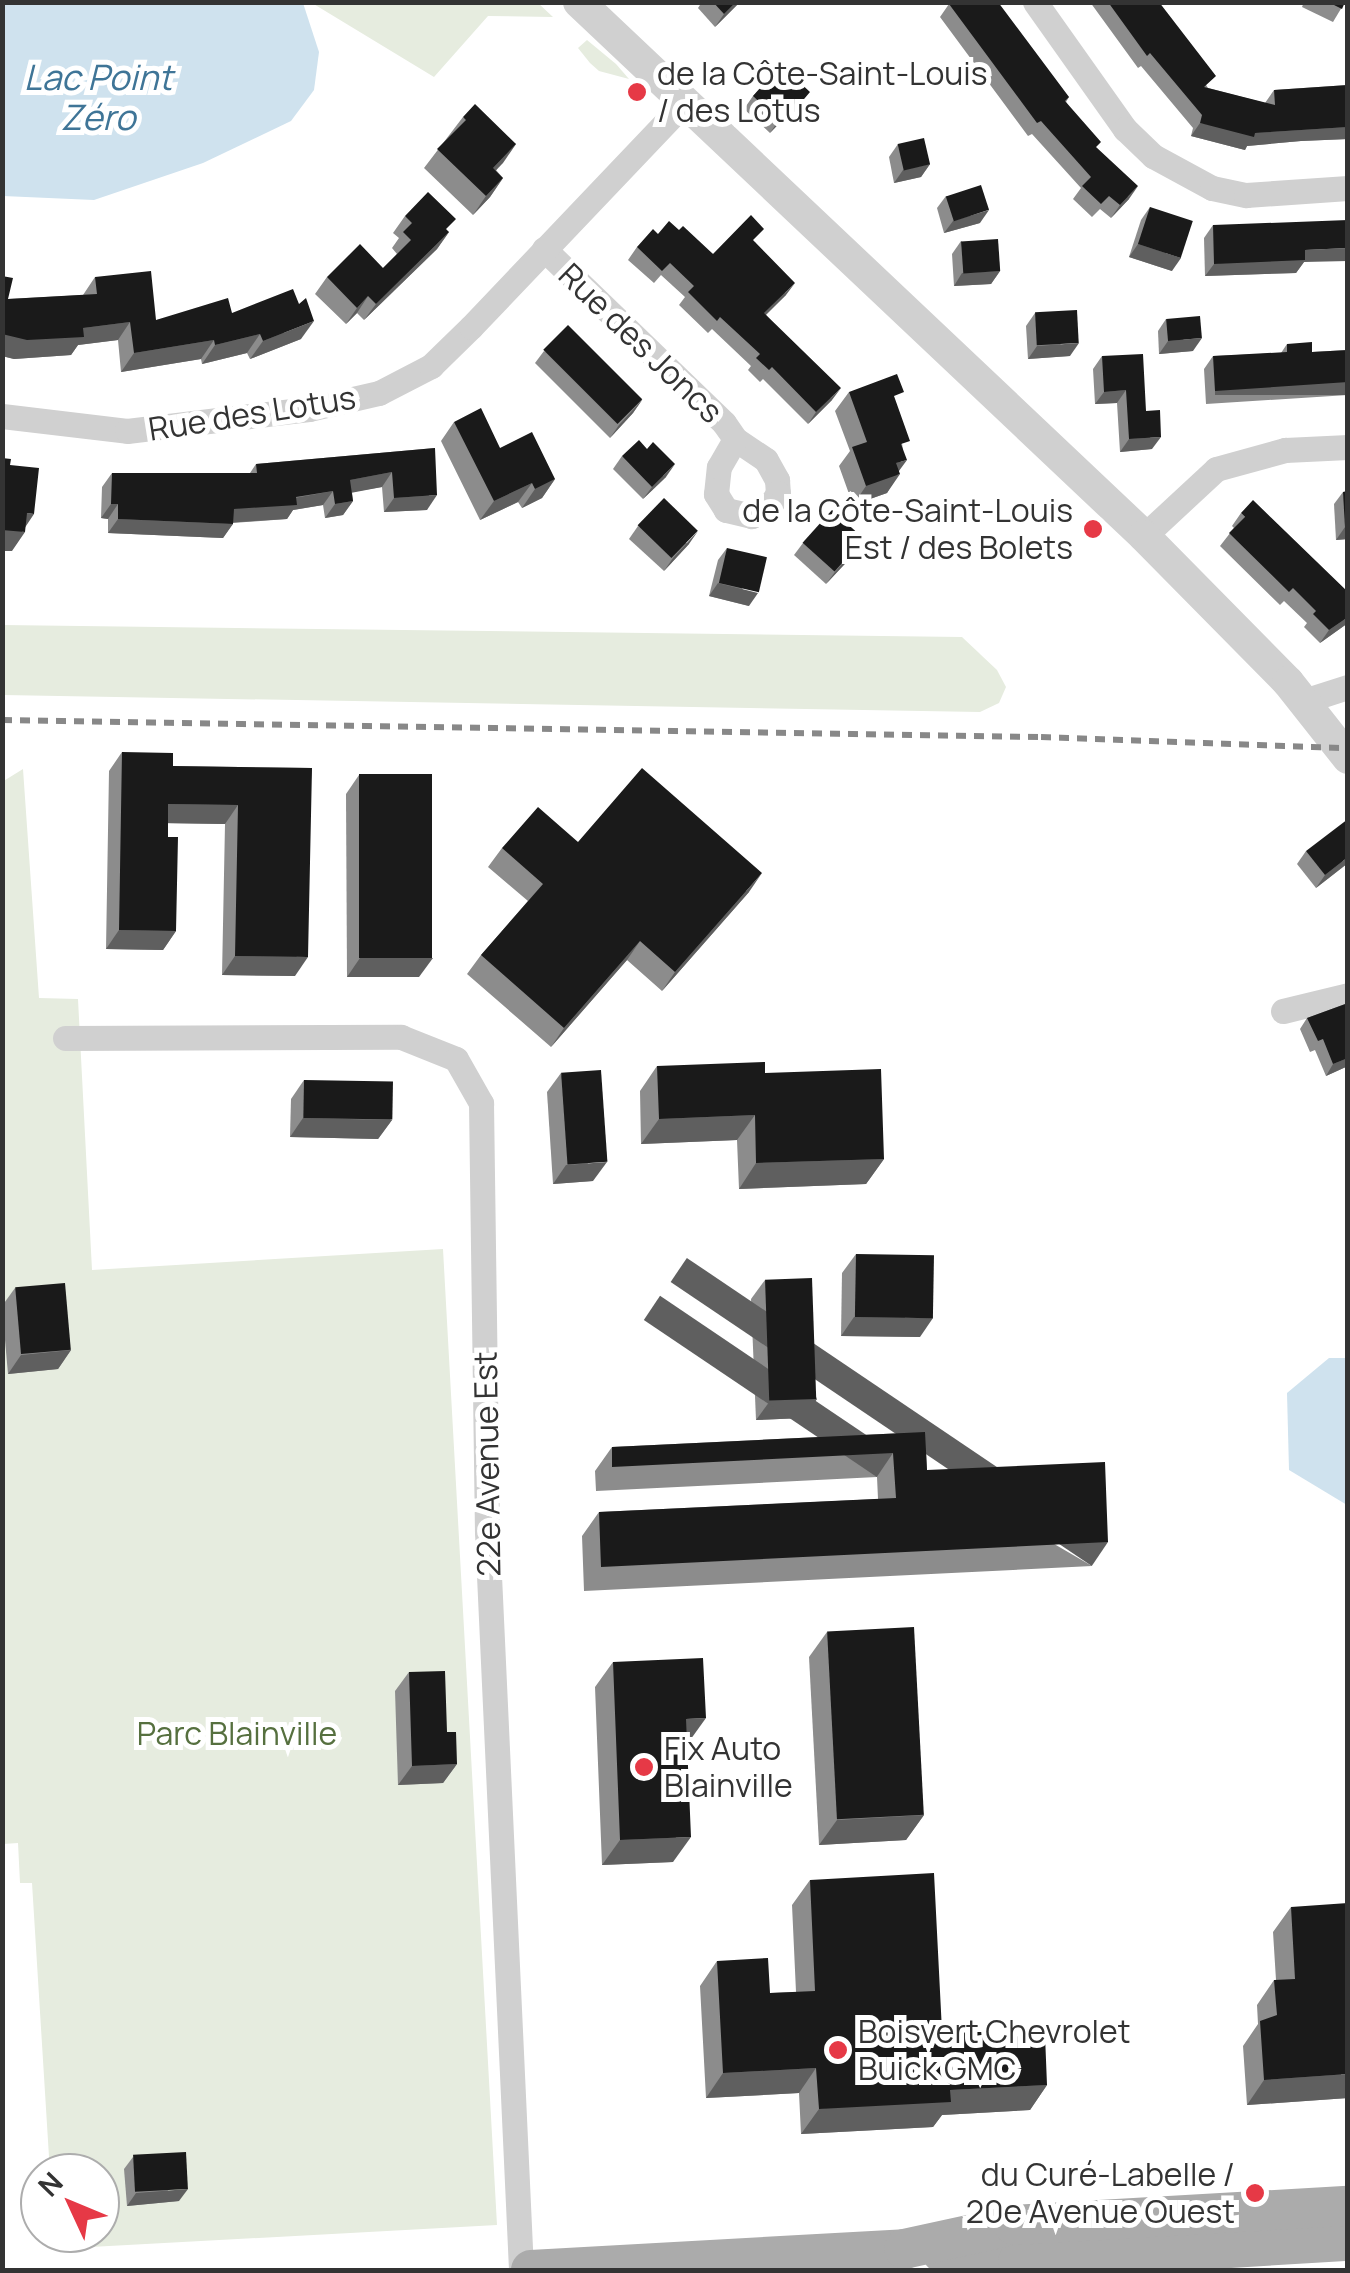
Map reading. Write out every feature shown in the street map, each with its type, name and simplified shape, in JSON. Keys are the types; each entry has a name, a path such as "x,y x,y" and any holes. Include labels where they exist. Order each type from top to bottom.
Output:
{"main road":[{"path":"1184,2245 1348,2206"},
{"path":"531,2270 904,2249 1018,2260 1184,2245 1348,2241"}],"street":[{"path":"579,2 1144,536 1304,701 1348,758"},
{"path":"1035,2 1125,129 1152,156 1212,188 1246,195 1348,188"},
{"name":"Rue des Lotus","path":"2,416 127,432 310,409 379,394 431,366 684,103"},
{"name":"Rue des Joncs","path":"544,249 724,423 735,440"},
{"path":"1144,536 1216,470 1285,450 1348,447"},
{"path":"1304,701 1321,692 1348,687"},
{"path":"1283,1010 1348,996"},
{"name":"22e Avenue Est","path":"65,1038 400,1036 456,1059 481,1102 487,1532 521,2270"}],"green space":[{"path":"312,3 538,3 553,17 488,16 434,77"},
{"path":"587,40 629,79 599,71 590,63 578,48"},
{"path":"3,625 962,637 997,670 1006,687 999,703 980,712 3,695"},
{"name":"Parc Blainville","path":"23,769 39,998 78,999 92,1270 443,1249 497,2225 120,2245 120,2153 49,2153 32,1883 20,1883 18,1843 3,1844 2,782"}],"water":[{"name":"Lac Point Zéro","path":"3,2 303,3 319,52 314,90 291,121 203,163 94,200 3,196"},
{"path":"1329,1358 1347,1358 1347,1505 1289,1470 1287,1393"}],"building":[{"path":"713,2 736,2 724,14"},
{"path":"951,2 998,2 1069,97 1065,101 1101,142 1096,147 1138,186 1120,205 1109,196 1101,204 1082,186 1091,177 1041,121 1037,123"},
{"path":"1108,2 1159,2 1216,76 1204,87 1275,105 1274,90 1348,85 1348,127 1255,133 1254,137 1200,123 1202,115 1150,53 1147,56"},
{"path":"781,65 810,92 779,120 753,96"},
{"path":"475,104 516,144 493,168 503,178 486,196 437,149 466,120 463,117"},
{"path":"924,138 930,164 904,170 898,144"},
{"path":"981,185 989,210 954,221 946,196"},
{"path":"428,192 456,219 446,229 449,232 376,304 368,296 357,308 327,277 360,244 383,268 411,240 403,232 412,223 405,216"},
{"path":"1150,207 1193,221 1181,258 1138,244"},
{"path":"751,215 764,229 753,240 795,283 764,313 841,388 816,412 772,367 769,370 756,358 760,354 720,317 717,321 688,292 694,286 670,263 662,271 637,247 653,229 658,234 669,221 679,230 683,226 713,254"},
{"path":"1348,220 1348,248 1305,250 1305,260 1214,264 1213,225"},
{"path":"998,239 1000,271 963,274 961,242"},
{"path":"151,271 156,320 228,298 232,313 293,289 299,304 306,298 314,321 263,341 260,334 215,345 214,340 134,353 130,322 83,328 84,337 27,340 2,334 2,276 13,278 8,299 97,294 95,277"},
{"path":"1077,310 1079,343 1037,345 1035,312"},
{"path":"1200,316 1202,338 1168,341 1166,319"},
{"path":"568,325 642,399 617,424 543,350"},
{"path":"1312,342 1312,352 1348,350 1348,382 1215,391 1213,356 1287,352 1287,344"},
{"path":"1143,354 1146,411 1160,410 1161,437 1129,439 1126,390 1104,392 1102,356"},
{"path":"897,374 904,392 894,396 910,441 901,444 907,460 896,463 900,474 866,486 852,447 867,442 849,392"},
{"path":"481,408 500,448 532,432 555,479 535,489 532,483 494,501 454,422"},
{"path":"639,440 647,449 653,442 675,464 652,487 622,456"},
{"path":"435,448 437,495 394,498 392,472 350,480 353,501 335,504 333,491 296,497 297,505 234,509 233,524 118,519 118,504 111,504 112,473 257,473 256,464"},
{"path":"2,458 11,459 10,465 39,468 34,514 27,513 25,532 2,530"},
{"path":"1348,491 1348,527 1345,527 1343,492"},
{"path":"664,498 698,531 671,558 638,525"},
{"path":"1253,500 1348,592 1348,617 1329,630 1293,588 1289,592 1229,533 1245,517 1241,513"},
{"path":"832,510 864,539 835,571 803,543"},
{"path":"727,548 767,557 759,592 719,583"},
{"path":"122,752 173,753 173,766 312,768 308,957 235,956 238,805 168,804 168,837 178,837 176,931 119,930"},
{"path":"642,768 762,873 675,972 640,941 564,1028 481,955 543,884 502,848 538,807 578,842"},
{"path":"359,774 432,774 432,958 359,958"},
{"path":"1348,819 1348,857 1325,875 1306,851"},
{"path":"1348,1003 1348,1058 1333,1064 1323,1039 1318,1041 1307,1018"},
{"path":"765,1062 765,1073 881,1069 884,1159 756,1163 755,1115 659,1119 657,1066"},
{"path":"601,1070 607,1162 568,1165 561,1073"},
{"path":"304,1080 393,1082 392,1120 303,1118"},
{"path":"856,1254 934,1255 933,1318 855,1317"},
{"path":"812,1278 816,1399 769,1401 765,1280"},
{"path":"65,1283 71,1350 21,1354 15,1287"},
{"path":"925,1432 927,1470 1105,1462 1108,1542 601,1567 599,1512 896,1498 893,1453 612,1467 612,1447"},
{"path":"914,1627 924,1815 837,1819 827,1632"},
{"path":"703,1658 706,1718 686,1719 691,1837 620,1840 613,1662"},
{"path":"445,1671 447,1732 456,1732 457,1764 412,1766 409,1672"},
{"path":"934,1873 942,2031 989,2028 990,2038 1045,2035 1047,2085 950,2090 951,2102 819,2109 816,2068 723,2073 717,1961 768,1958 770,1993 815,1991 810,1880"},
{"path":"1348,1903 1348,2074 1264,2080 1260,2021 1277,2015 1274,1980 1295,1979 1291,1907"},
{"path":"186,2152 188,2189 135,2192 133,2155"}],"railway":[{"path":"2,720 1041,737 1348,748"}],"place":[{"name":"de la Côte-Saint-Louis / des Lotus","path":"637,92"},
{"name":"de la Côte-Saint-Louis Est / des Bolets","path":"1093,529"},
{"name":"Fix Auto Blainville","path":"644,1767"},
{"name":"Boisvert Chevrolet Buick GMC","path":"838,2050"},
{"name":"du Curé-Labelle / 20e Avenue Ouest","path":"1255,2193"}]}
